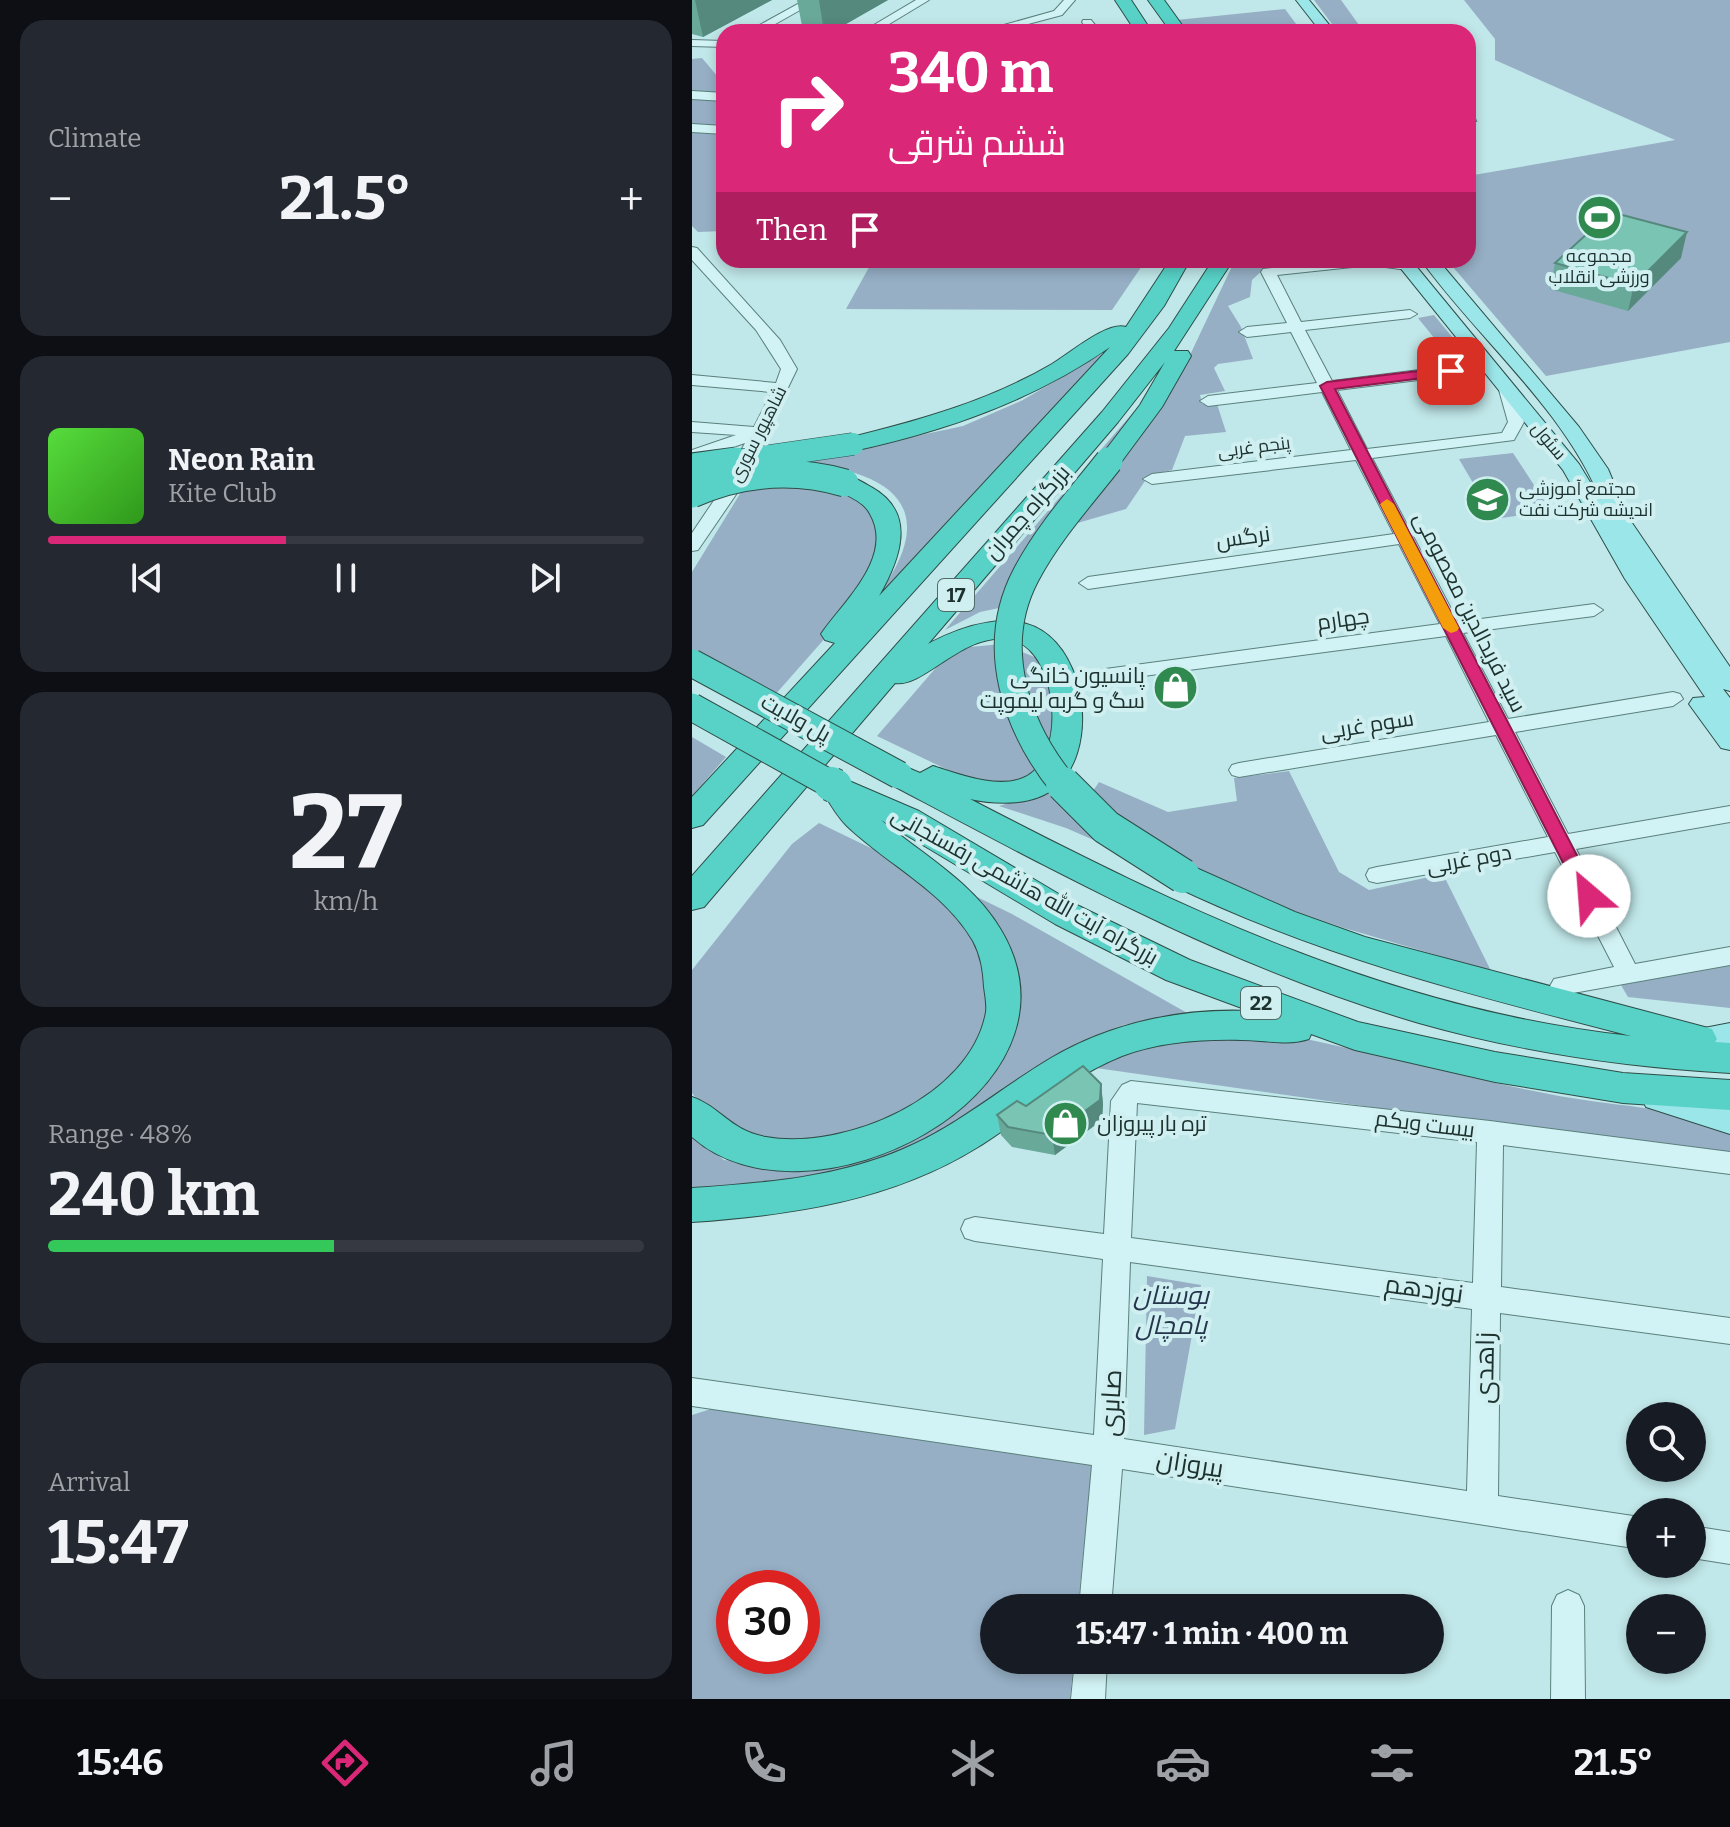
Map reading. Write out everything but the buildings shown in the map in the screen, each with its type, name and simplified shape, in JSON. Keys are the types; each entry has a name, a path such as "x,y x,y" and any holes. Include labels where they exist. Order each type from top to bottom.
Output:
{"highway":[{"path":"1123,0 1139,24"},
{"path":"1156,0 1173,24"},
{"name":"بزرگراه چمران","path":"692,817 1120,349 1153,306 1175,268"},
{"name":"بزرگراه چمران","path":"692,914 700,889 1110,417 1197,304 1218,268"},
{"path":"1197,304 1195,326 1150,407 1035,559 1016,595 1009,617 1011,687 1021,717 1036,746 1064,785 1097,820 1183,876 1316,934 1510,992 1720,1039"},
{"path":"692,466 853,444 940,423 996,403 1071,365 1153,306"},
{"path":"695,490 771,474 812,474 845,483 866,494 886,515 891,528 889,547 876,577 851,615 778,696 747,756"},
{"path":"850,748 961,786 1002,792 1043,782 1062,755 1066,709 1055,658 1047,646 1024,633 1003,630 956,640 864,699"},
{"path":"692,653 741,689"},
{"name":"پل ولایت","path":"692,663 899,775"},
{"name":"پل ولایت","path":"692,707 835,786"},
{"name":"بزرگراه آیت الله هاشمی رفسنجانی","path":"899,775 1126,893 1244,947 1389,999 1510,1031 1629,1051 1730,1058"},
{"path":"692,1113 709,1130 745,1148 804,1153 843,1148 890,1134 952,1099 978,1072 996,1042 1005,992 999,962 985,934 951,890 859,819 835,786"},
{"name":"بزرگراه آیت الله هاشمی رفسنجانی","path":"835,786 908,819 1067,915 1178,970 1355,1036 1495,1067 1623,1088 1730,1095"},
{"path":"692,1205 790,1196 851,1186 923,1158 1084,1058 1144,1034 1211,1025 1256,1025 1355,1036"},
{"path":"1553,1038 1720,1039"}],"main road":[{"path":"1302,0 1322,24"},
{"name":"سئول","path":"1408,268 1572,468 1636,579 1726,699"},
{"name":"سئول","path":"1436,268 1572,431 1598,469 1618,517 1695,636 1726,699"},
{"path":"1572,468 1581,512 1633,605 1695,697 1730,742"},
{"path":"1598,469 1730,658"},
{"path":"1623,1088 1730,1121"}],"street":[{"path":"768,24 813,0"},
{"path":"882,24 924,0"},
{"path":"1019,24 1058,13 1070,0"},
{"path":"692,43 716,44"},
{"path":"692,95 716,96"},
{"path":"692,128 716,130"},
{"name":"شاهپور سوری","path":"692,251 709,274 778,347 789,369 732,485 692,546"},
{"name":"سید فریدالدین معصومی","path":"1305,268 1268,272 1629,974"},
{"path":"1247,332 1410,314"},
{"path":"1208,401 1451,371"},
{"path":"692,380 782,388"},
{"name":"پنجم غربی","path":"1152,479 1508,437 1516,422 1507,390"},
{"path":"692,427 759,433"},
{"path":"692,456 759,433"},
{"path":"692,466 725,470 732,485 714,500 695,490"},
{"path":"695,490 703,528"},
{"name":"نرگس","path":"1088,583 1405,538"},
{"name":"چهارم","path":"1098,676 1594,610"},
{"name":"سوم غربی","path":"1239,770 1673,699"},
{"name":"دوم غربی","path":"1377,875 1730,814"},
{"path":"1562,986 1730,956"},
{"name":"بیست ویکم","path":"1124,1101 1136,1090 1730,1163"},
{"name":"صابری","path":"1096,1594 1108,1452 1124,1101"},
{"name":"زاهدی","path":"1482,1509 1490,1132"},
{"name":"نوزدهم","path":"975,1229 1730,1331"},
{"name":"پیروزان","path":"692,1392 1626,1531"},
{"path":"1706,1544 1730,1548"},
{"path":"1568,1606 1568,1699"},
{"path":"1088,1699 1090,1674"}],"green space":[{"path":"1314,0 1341,0 1358,24 1332,24"},
{"name":"مجموعه ورزشی انقلاب","path":"1464,0 1730,0 1730,342 1546,376 1454,268 1476,268 1476,175 1675,140 1495,60 1495,39"},
{"path":"1285,9 1296,24 1180,24 1177,20"},
{"path":"702,58 716,75 716,231 698,232 692,226 692,59"},
{"path":"869,268 1141,268 1112,310 846,309"},
{"path":"1231,268 1265,268 1252,280 1250,297 1228,306 1241,327 1253,359 1218,364 1214,368 1225,391 1200,395 1202,404 1217,404 1226,432 1185,436 1172,470 1149,475 1126,509 1067,526 1190,355"},
{"path":"1434,315 1473,362 1456,365 1418,318"},
{"path":"1107,351 904,572 874,600 896,567 906,539 906,516 896,498 879,483 855,473 790,463 963,426 1021,401"},
{"path":"1156,386 1011,576 999,608 980,612 945,630"},
{"path":"1513,453 1551,511 1494,519 1459,459"},
{"path":"746,484 807,485 842,493 872,516 885,535 849,611 774,696 692,656 692,572"},
{"path":"1002,644 1042,660 1052,682 1057,747 1024,781 975,783 877,736 940,663 970,647"},
{"path":"692,737 726,757 692,796"},
{"path":"1289,771 1339,872 1369,890 1443,874 1491,971 1344,928 1255,897 1163,851 1091,794 1099,782 1168,812 1237,801 1234,778"},
{"path":"1048,783 1158,868 1066,828 999,806 1016,801"},
{"path":"819,823 879,852 946,896 987,955 996,1001 957,1086 860,1133 800,1141 754,1139 706,1112 692,1093 692,970 792,844"},
{"path":"975,896 1189,1014 1123,1025 1076,1044 942,1134 882,1163 794,1178 692,1190 692,1134 724,1160 796,1168 973,1090 1008,956"},
{"path":"1730,964 1730,1008 1628,997 1621,985"},
{"path":"1285,1035 1549,1094 1663,1111 1730,1126 1730,1158 1089,1067 1157,1040"},
{"name":"بوستان پامچال","path":"1147,1276 1201,1285 1175,1429 1144,1435"},
{"path":"717,1407 1092,1464 1079,1594 980,1594 980,1674 1073,1674 1070,1699 692,1699 692,1415"}],"slow traffic":[{"path":"1387,504 1451,628"}],"place":[{"name":"مجموعه ورزشی انقلاب","path":"1599,218"},
{"name":"مجتمع آموزشی اندیشه شرکت نفت","path":"1488,499"},
{"name":"پانسیون خانگی سگ و گربه لیموپت","path":"1176,688"},
{"name":"تره بار پیروزان","path":"1066,1123"}],"route":[{"path":"1451,371 1327,386 1589,896"}]}
